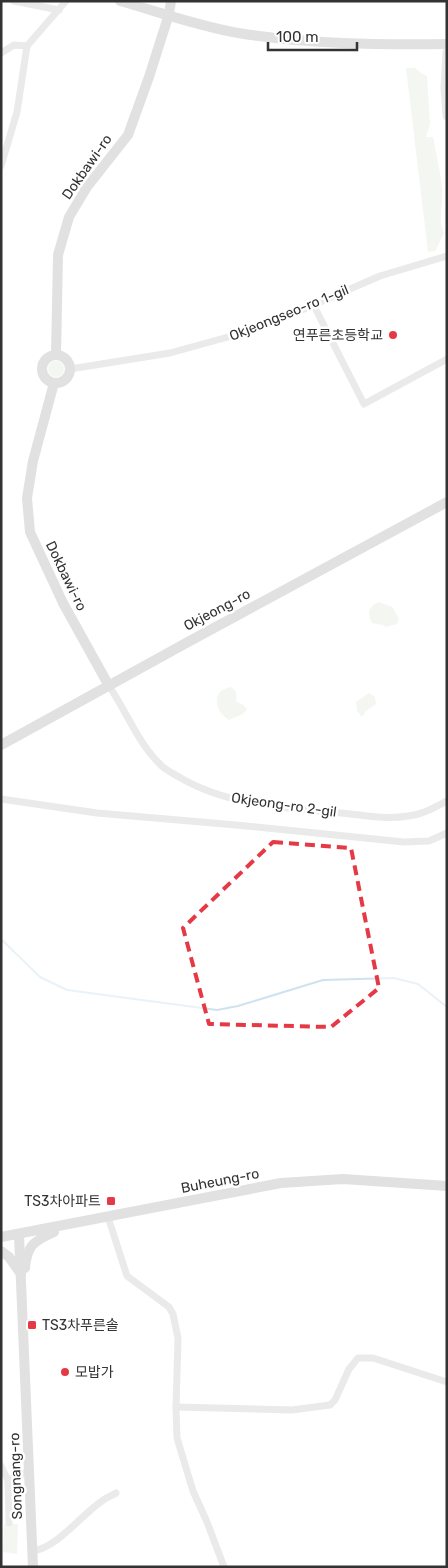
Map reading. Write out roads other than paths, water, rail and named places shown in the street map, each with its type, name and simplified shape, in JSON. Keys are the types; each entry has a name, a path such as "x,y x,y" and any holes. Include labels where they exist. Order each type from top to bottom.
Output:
{"main road":[{"path":"120,1 237,32 307,42 386,45 447,44"},
{"name":"Dokbawi-ro","path":"56,354 58,254 69,218 87,187 128,135 140,105 169,14 171,1"},
{"path":"56,354 68,361 70,369 69,374 63,381 54,383 49,382 42,375 42,365 47,357 56,354"},
{"name":"Dokbawi-ro","path":"54,383 33,461 27,498 30,532 63,603 109,686"},
{"name":"Okjeong-ro","path":"1,745 447,502"},
{"name":"Buheung-ro","path":"1,1237 281,1183 344,1179 447,1186"},
{"path":"22,1301 26,1258 29,1248 35,1242 68,1225"},
{"name":"Songnang-ro","path":"19,1235 33,1567"},
{"path":"1,1251 9,1257 21,1274"}],"street":[{"path":"14,1 59,10"},
{"path":"1,166 17,112 28,46 66,1"},
{"path":"1,53 14,45 28,46"},
{"path":"447,52 445,88 447,116"},
{"name":"Okjeongseo-ro 1-gil","path":"70,369 170,353 228,337 283,318 380,276 447,256"},
{"path":"313,304 364,404 447,359"},
{"name":"Okjeong-ro 2-gil","path":"109,686 122,704 144,744 164,768 193,785 231,799 299,809 394,818 411,816 447,801"},
{"path":"1,799 98,813 404,842 429,841 447,833"},
{"path":"108,1217 127,1276 169,1307 173,1314 178,1338 177,1438 192,1491 208,1522 224,1567"},
{"path":"176,1407 292,1410 330,1405 335,1400 349,1369 358,1358 373,1358 447,1382"},
{"path":"1,1466 8,1480 9,1523"},
{"path":"8,1480 30,1471"},
{"path":"33,1550 41,1550 102,1501 116,1493"}],"waterway":[{"path":"1,939 40,977 67,990 217,1010 238,1006 323,980 394,978 418,984 447,1007"}],"place":[{"name":"연푸른초등학교","path":"393,335"},
{"name":"TS3차아파트","path":"111,1201"},
{"name":"TS3차푸른솔","path":"32,1325"},
{"name":"모밥가","path":"65,1372"}]}
